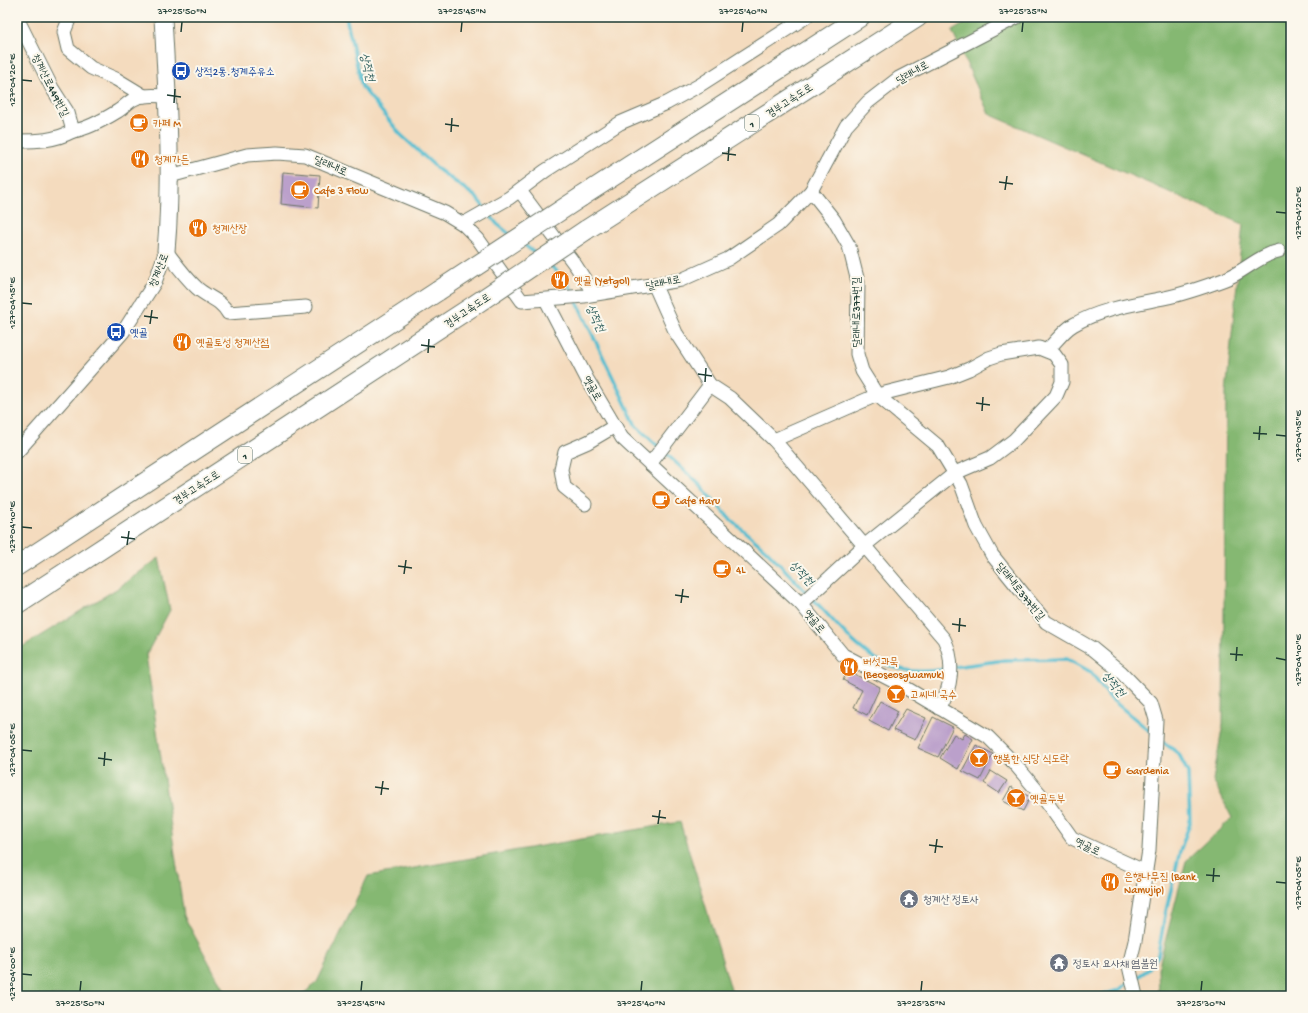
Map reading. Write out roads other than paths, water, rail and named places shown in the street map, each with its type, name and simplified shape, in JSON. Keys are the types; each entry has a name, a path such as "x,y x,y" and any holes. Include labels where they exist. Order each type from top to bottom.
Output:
{"highway":[{"path":"17,566 581,197 860,17"},
{"name":"경부고속도로","path":"17,604 473,306 586,230 918,17"}],"main road":[{"name":"청계산로","path":"164,17 169,96 170,176 166,251"}],"street":[{"path":"70,17 64,32 68,49 91,68 116,79 144,96"},
{"path":"463,224 520,191 545,171 620,123 667,103 700,85 806,17"},
{"name":"달래내로","path":"170,176 247,155 277,153 305,155 445,213 463,224 478,239 522,301 589,295 681,280 728,259 778,225 811,191 846,126 868,102 899,78 1017,17"},
{"name":"청계산로449번길","path":"17,18 52,88 68,113 73,131"},
{"name":"청계산로449번길","path":"17,141 48,141 62,137 73,131 81,130 101,121 119,110 127,102 144,96 169,96"},
{"path":"520,191 576,266 589,295"},
{"name":"달래내로377번길","path":"811,191 834,220 848,246 858,282 856,354 862,371 877,395 938,446 961,484 976,526 992,555 1046,622 1093,649 1121,672 1151,703 1156,720 1151,829 1135,941 1129,966 1135,994"},
{"path":"166,251 183,274 198,289 223,304 228,314 306,307"},
{"name":"청계산로","path":"17,452 123,332 155,282 166,251"},
{"path":"1047,350 1071,326 1080,321 1106,312 1215,283 1232,276 1270,253 1280,251"},
{"path":"654,284 676,333 710,385 730,398 774,440 864,546 933,624 944,639 949,655 950,688 940,708"},
{"name":"옛골로","path":"546,300 587,379 622,438 654,459 801,604 843,655 940,708 988,737 1014,763 1045,800 1072,838 1146,872"},
{"path":"774,440 877,395 969,370 989,358 1001,354 1031,348 1047,350 1054,354 1062,365 1062,382 1056,396 1027,427 990,458 955,473 864,546 801,604"},
{"path":"654,459 710,385"},
{"path":"585,504 564,487 561,469 565,452 588,442 615,426"}],"waterway":[{"name":"상적천","path":"346,17 362,87 400,134 439,170 476,197 497,224 512,236"},
{"name":"상적천","path":"522,243 537,255"},
{"name":"상적천","path":"547,263 569,285 574,294"},
{"name":"상적천","path":"576,300 636,426 700,485 729,518 766,550 808,594"},
{"name":"상적천","path":"812,598 841,630 870,656 886,664 904,670 924,671 948,668"},
{"name":"상적천","path":"954,667 1005,660 1067,659 1091,672 1111,699 1152,733"},
{"name":"상적천","path":"1136,978 1149,969 1158,955 1165,915 1180,851 1190,823 1188,773 1179,754 1158,738"},
{"name":"상적천","path":"1099,996 1119,990 1130,981"}],"place":[{"name":"상적2통.청계주유소","path":"181,71"},
{"name":"카페 M","path":"139,123"},
{"name":"청계가든","path":"140,159"},
{"name":"Cafe 3 Flow","path":"300,190"},
{"name":"청계산장","path":"198,228"},
{"name":"옛골 (Yetgol)","path":"560,280"},
{"name":"옛골","path":"116,332"},
{"name":"옛골토성 청계산점","path":"182,342"},
{"name":"Cafe Haru","path":"661,500"},
{"name":"4L","path":"722,569"},
{"name":"버섯과묵 (Beoseosgwamuk)","path":"849,667"},
{"name":"고씨네 국수","path":"896,694"},
{"name":"행복한 식당 식도락","path":"979,758"},
{"name":"Gardenia","path":"1112,770"},
{"name":"옛골두부","path":"1016,798"},
{"name":"은행나무집 (Bank Namujip)","path":"1110,882"},
{"name":"청계산 정토사","path":"909,899"},
{"name":"정토사 요사채 염불원","path":"1059,963"}]}
